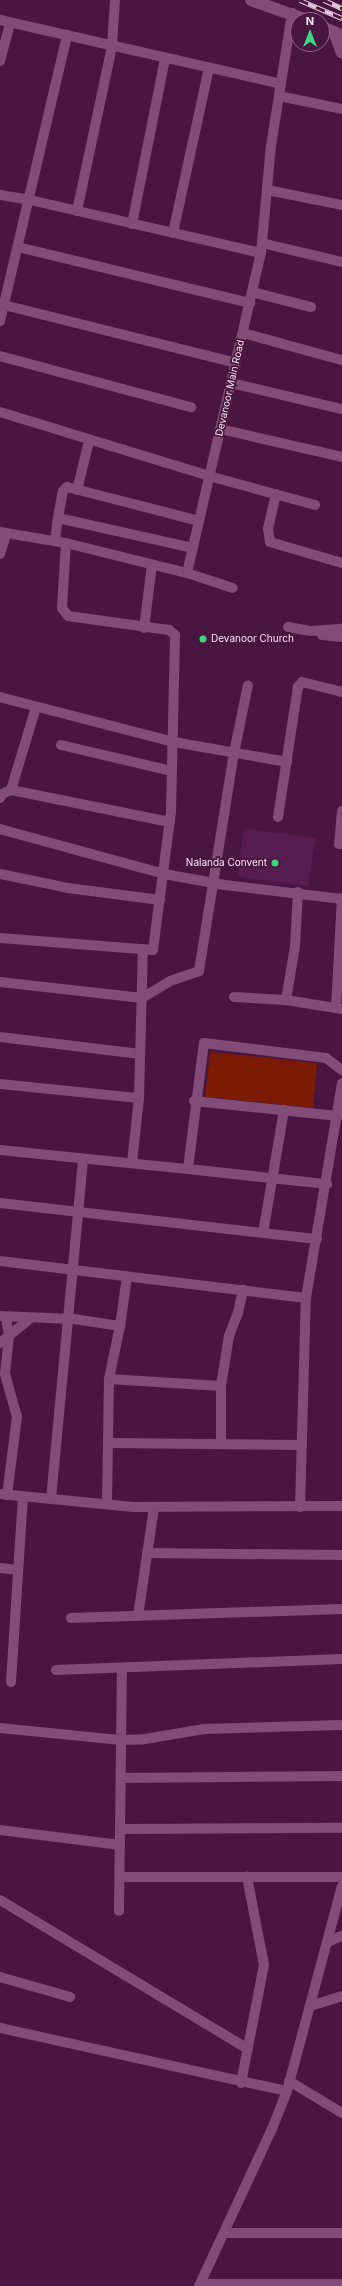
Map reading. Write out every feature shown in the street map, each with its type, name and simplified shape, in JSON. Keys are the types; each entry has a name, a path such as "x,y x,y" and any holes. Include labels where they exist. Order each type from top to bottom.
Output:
{"main road":[{"path":"251,0 290,13"},
{"path":"338,34 342,53"}],"street":[{"path":"77,211 112,46 115,0"},
{"path":"0,20 165,59 281,84"},
{"path":"0,61 10,23"},
{"name":"Devanoor Main Road","path":"187,573 262,248 271,146 290,27"},
{"path":"0,321 30,200 67,36"},
{"path":"132,224 165,59"},
{"path":"173,233 209,68"},
{"path":"279,96 342,109"},
{"path":"268,190 342,205"},
{"path":"0,195 30,200 173,233 342,262"},
{"path":"18,247 250,303"},
{"path":"252,292 311,307"},
{"path":"4,305 236,363"},
{"path":"243,333 342,360"},
{"path":"0,356 191,407"},
{"path":"231,383 342,409"},
{"path":"0,412 89,441 314,505"},
{"path":"220,429 342,457"},
{"path":"77,490 89,441"},
{"path":"55,541 64,488 199,521"},
{"path":"276,494 268,529 270,542 342,564"},
{"path":"58,518 193,548"},
{"path":"0,554 4,533 66,542 187,573 233,588"},
{"path":"0,938 153,950 170,822 174,742 175,635 169,630 144,628 68,616 62,608 66,542"},
{"path":"144,628 152,565"},
{"path":"288,627 311,631 342,629"},
{"path":"314,634 342,637"},
{"path":"278,817 298,687 302,682 342,692"},
{"path":"0,982 142,998 170,981 199,970 234,753 248,685"},
{"path":"0,697 174,742 287,762"},
{"path":"11,790 36,707"},
{"path":"62,745 172,771"},
{"path":"0,798 2,794 11,790 170,822"},
{"path":"342,811 339,844 342,844"},
{"path":"0,829 164,874 212,883 342,898 339,1009 286,1000 234,997"},
{"path":"0,874 68,888 160,900"},
{"path":"286,1000 295,946 298,892"},
{"path":"132,1162 139,1098 142,949"},
{"path":"0,1037 140,1054"},
{"path":"188,1170 194,1101 204,1043 326,1058 342,1070"},
{"path":"300,1508 306,1298 318,1239 342,1083"},
{"path":"0,1084 139,1098"},
{"path":"194,1101 338,1116"},
{"path":"263,1233 284,1110"},
{"path":"0,1150 132,1162 188,1170 327,1184"},
{"path":"51,1499 84,1158"},
{"path":"0,1203 318,1239"},
{"path":"0,1261 306,1298"},
{"path":"107,1504 109,1379 120,1326 127,1277"},
{"path":"221,1444 221,1386 229,1336 243,1290"},
{"path":"120,1326 69,1319 30,1319 3,1316 9,1336 3,1373 17,1417 4,1495 154,1507 300,1508 342,1506"},
{"path":"0,1343 30,1319"},
{"path":"109,1379 221,1386"},
{"path":"108,1443 302,1445"},
{"path":"11,1682 23,1497"},
{"path":"138,1616 154,1507"},
{"path":"147,1553 342,1555"},
{"path":"0,1568 18,1570"},
{"path":"71,1618 342,1609"},
{"path":"56,1670 342,1659"},
{"path":"119,1911 122,1668"},
{"path":"0,1728 121,1740 145,1739 204,1729 342,1725"},
{"path":"121,1778 342,1776"},
{"path":"120,1829 342,1828"},
{"path":"0,1830 120,1846"},
{"path":"120,1877 342,1877"},
{"path":"241,2083 264,1965 247,1877"},
{"path":"342,1886 288,2086 272,2129 199,2285 342,2284"},
{"path":"0,1900 248,2050"},
{"path":"327,1942 342,1936"},
{"path":"0,1977 70,1997"},
{"path":"310,2006 342,1996"},
{"path":"0,2028 241,2083 288,2086 342,2113"},
{"path":"224,2233 342,2233"}],"shaded area":[{"name":"Nalanda Convent","path":"244,828 315,838 308,887 237,877"},
{"path":"210,1052 317,1063 313,1108 205,1097"}],"railway":[{"path":"300,0 342,18"},
{"path":"324,0 342,8"}],"place":[{"name":"Devanoor Church","path":"203,639"},
{"name":"Nalanda Convent","path":"275,863"}]}
